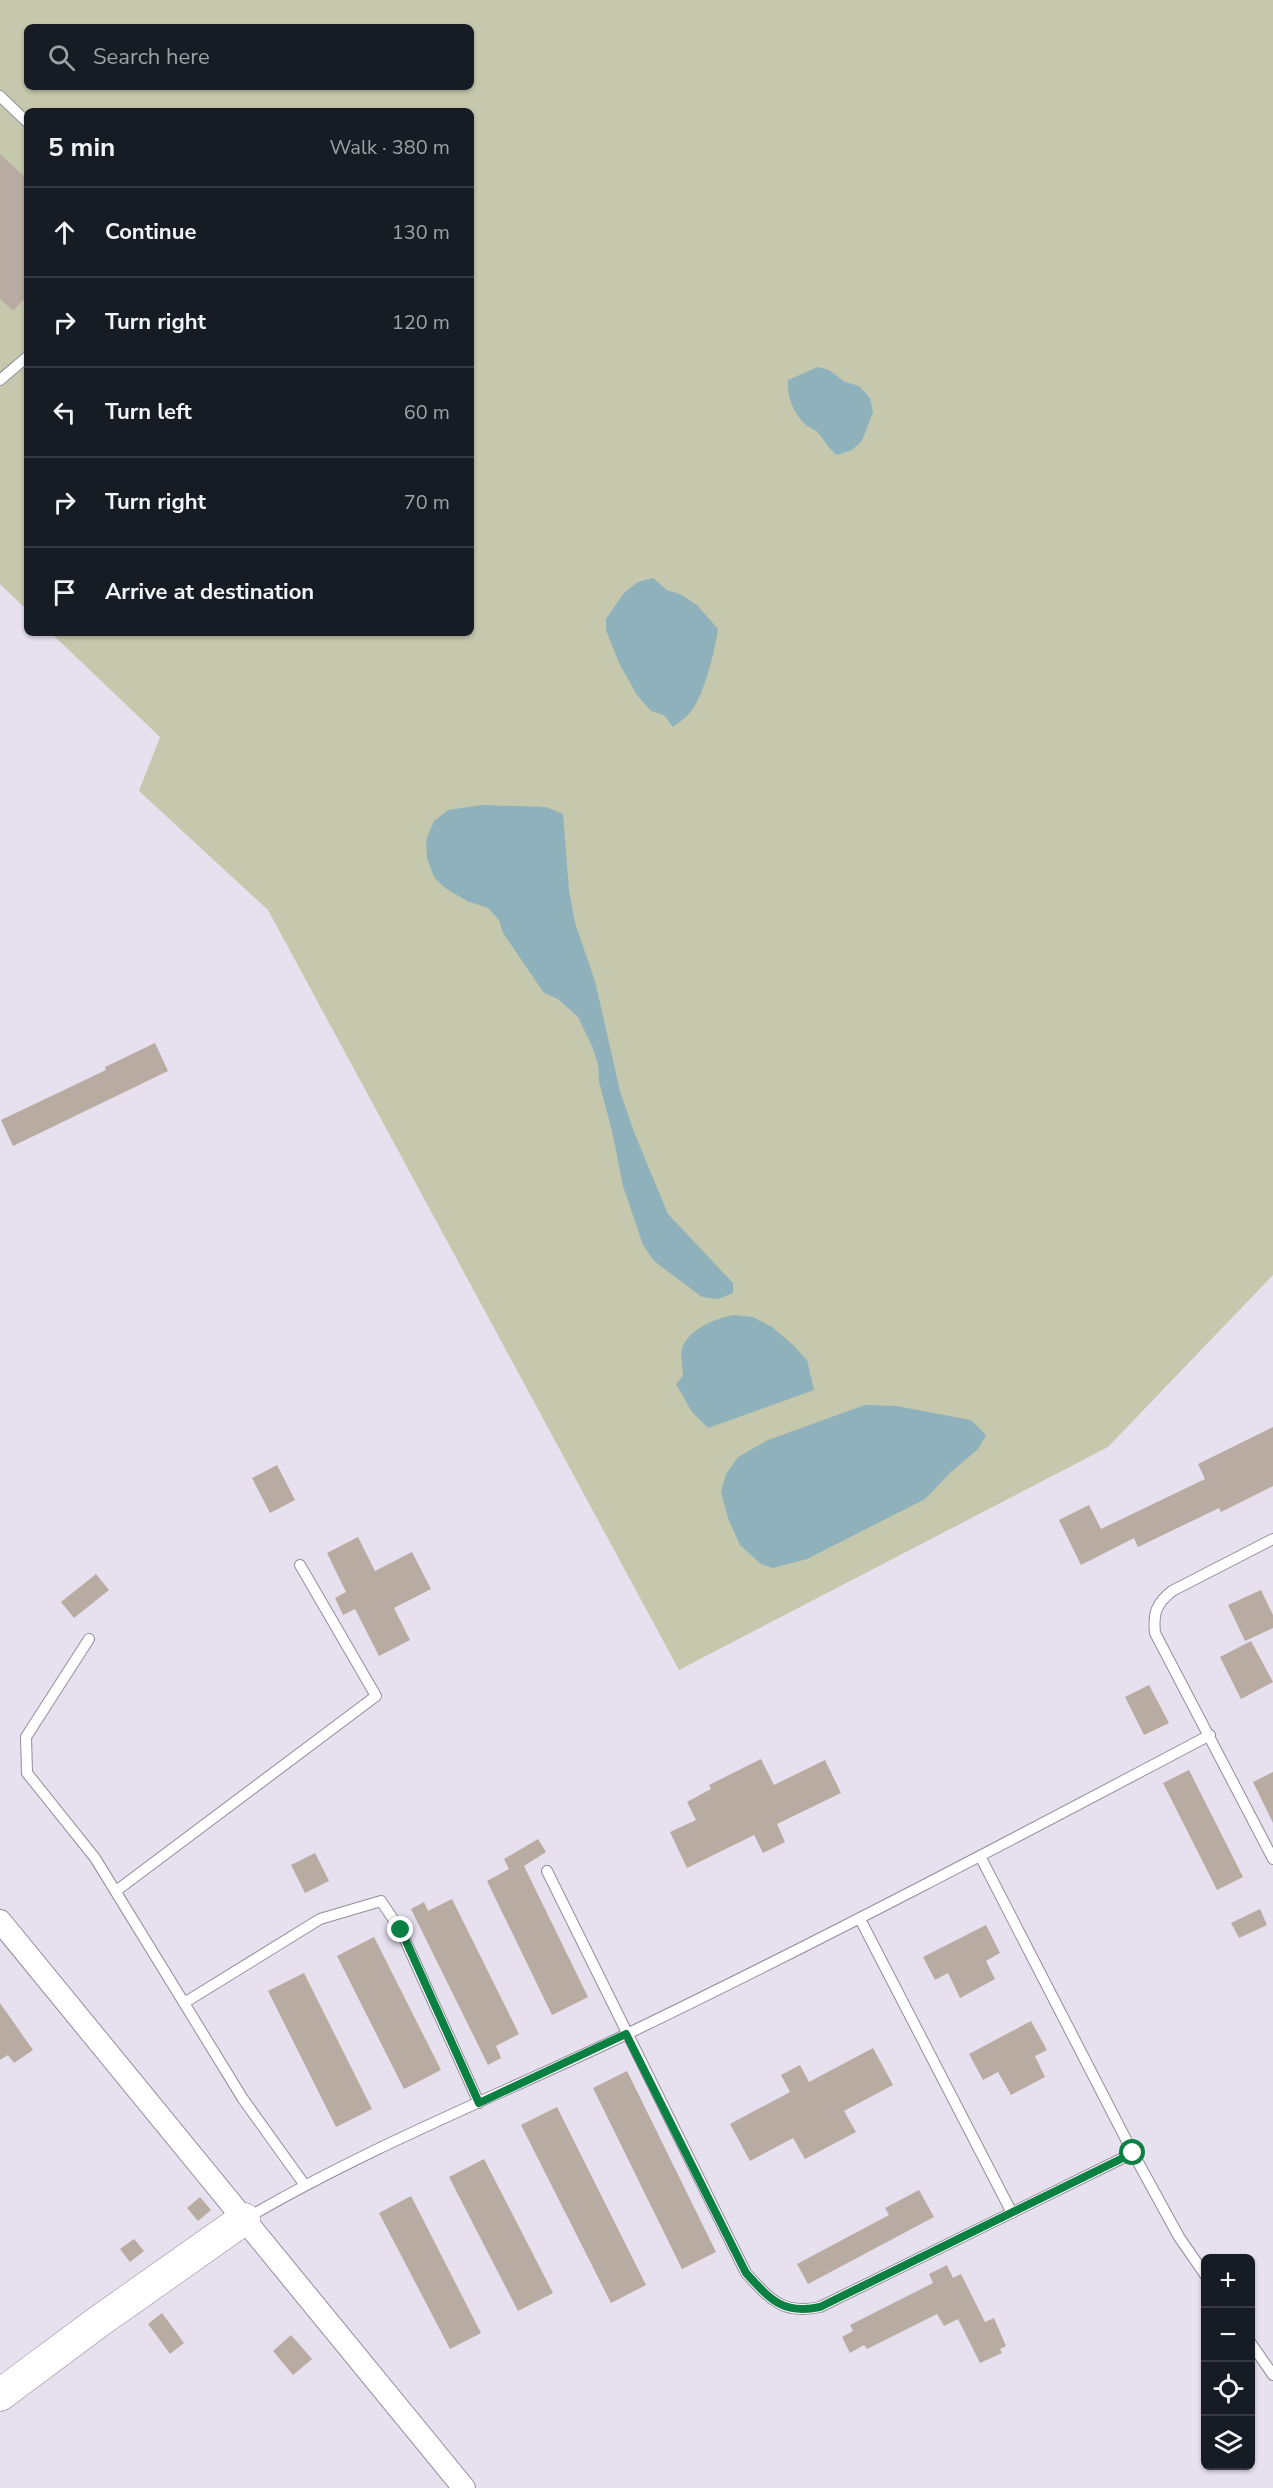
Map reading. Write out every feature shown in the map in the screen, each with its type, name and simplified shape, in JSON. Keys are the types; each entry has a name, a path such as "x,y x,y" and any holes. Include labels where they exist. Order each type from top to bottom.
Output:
{"street":[{"path":"0,1922 464,2488"},
{"path":"0,2395 98,2322 244,2219"}],"lane":[{"path":"0,96 24,119"},
{"path":"0,380 24,360"},
{"path":"1273,1539 1172,1591 1161,1600 1155,1609 1155,1633 1273,1859"},
{"path":"116,1891 375,1696 300,1565"},
{"path":"89,1639 26,1737 27,1773 95,1858 243,2099 304,2184"},
{"path":"244,2219 304,2184 626,2034 860,1919 1210,1735"},
{"path":"980,1856 1133,2153 1179,2237 1201,2269"},
{"path":"547,1871 746,2273 773,2301 802,2311 820,2307 1133,2153"},
{"path":"184,2003 320,1919 381,1901 401,1930 479,2103"},
{"path":"860,1919 1012,2213"},
{"path":"1255,2348 1273,2375"}],"green space":[{"path":"0,0 1273,0 1273,1275 1108,1447 679,1670 268,910 139,791 160,737 54,636 474,636 474,108 24,108 24,607 0,584"}],"water":[{"path":"818,367 829,370 845,382 859,386 870,398 873,412 862,441 852,450 837,455 817,432 801,420 790,399 788,380"},
{"path":"653,578 667,590 682,595 697,605 718,629 711,662 699,698 688,715 673,727 664,715 651,711 637,695 619,663 606,630 606,619 624,593 638,582"},
{"path":"482,805 546,807 563,814 569,890 575,923 595,981 620,1091 634,1132 668,1214 733,1283 733,1293 718,1299 702,1297 654,1261 643,1245 623,1186 599,1082 598,1064 578,1017 558,999 544,993 503,933 499,920 488,908 467,901 445,888 434,877 427,858 426,840 434,821 448,810"},
{"path":"733,1315 753,1317 772,1327 792,1344 807,1360 814,1390 708,1428 692,1412 676,1384 683,1376 682,1348 697,1330 711,1322"},
{"path":"865,1405 896,1406 971,1420 986,1435 978,1449 925,1499 807,1559 773,1568 761,1564 740,1545 728,1518 721,1492 726,1474 738,1457 768,1440"}],"building":[{"path":"0,154 24,176 24,299 13,311 0,299"},
{"path":"155,1043 168,1071 13,1146 1,1120 106,1070 105,1067"},
{"path":"1273,1427 1273,1486 1221,1512 1219,1508 1138,1547 1134,1538 1081,1565 1059,1520 1089,1505 1101,1529 1205,1479 1198,1464"},
{"path":"277,1465 295,1500 270,1513 252,1478"},
{"path":"358,1537 375,1571 412,1552 431,1589 394,1608 410,1640 379,1656 355,1609 343,1615 335,1598 346,1592 327,1553"},
{"path":"96,1574 109,1590 74,1618 61,1602"},
{"path":"1261,1590 1273,1615 1273,1628 1245,1641 1228,1605"},
{"path":"1251,1641 1273,1682 1241,1699 1220,1657"},
{"path":"1149,1685 1169,1723 1144,1735 1125,1697"},
{"path":"761,1759 774,1785 825,1760 841,1793 777,1824 785,1842 763,1853 754,1835 687,1868 670,1832 696,1820 687,1802 711,1789 709,1785"},
{"path":"1189,1770 1243,1877 1217,1890 1163,1783"},
{"path":"1273,1772 1273,1823 1253,1782"},
{"path":"538,1839 546,1852 524,1866 588,1997 552,2015 487,1881 509,1869 504,1859"},
{"path":"315,1853 329,1881 305,1893 291,1865"},
{"path":"452,1899 519,2034 496,2046 501,2058 488,2065 411,1909 424,1902 428,1911"},
{"path":"1260,1909 1267,1925 1239,1938 1231,1923"},
{"path":"986,1925 1000,1953 986,1961 995,1979 960,1998 948,1973 935,1980 923,1957"},
{"path":"374,1937 441,2070 404,2089 337,1956"},
{"path":"304,1973 372,2109 336,2127 268,1991"},
{"path":"0,2003 33,2050 14,2063 8,2055 0,2060"},
{"path":"1031,2021 1047,2050 1035,2056 1045,2077 1011,2095 998,2072 983,2080 969,2054"},
{"path":"873,2048 893,2085 844,2111 856,2132 805,2159 793,2138 750,2161 730,2124 790,2092 781,2075 800,2065 809,2082"},
{"path":"627,2071 716,2252 682,2269 593,2088"},
{"path":"557,2107 646,2285 611,2303 521,2125"},
{"path":"484,2159 553,2293 518,2311 449,2177"},
{"path":"919,2190 934,2217 808,2284 797,2264 889,2215 885,2208"},
{"path":"411,2196 481,2333 450,2349 379,2213"},
{"path":"200,2197 211,2210 198,2221 187,2208"},
{"path":"134,2239 144,2251 130,2262 120,2249"},
{"path":"947,2265 953,2278 961,2274 985,2322 994,2318 1006,2346 1000,2349 1002,2353 980,2363 958,2319 944,2326 937,2314 867,2349 864,2345 850,2353 842,2337 853,2331 850,2325 933,2283 929,2274"},
{"path":"162,2313 184,2343 170,2354 148,2324"},
{"path":"291,2335 312,2359 293,2375 273,2351"}],"route":[{"path":"401,1930 479,2103 626,2034 746,2273 773,2301 802,2311 820,2307 1133,2153"}]}
